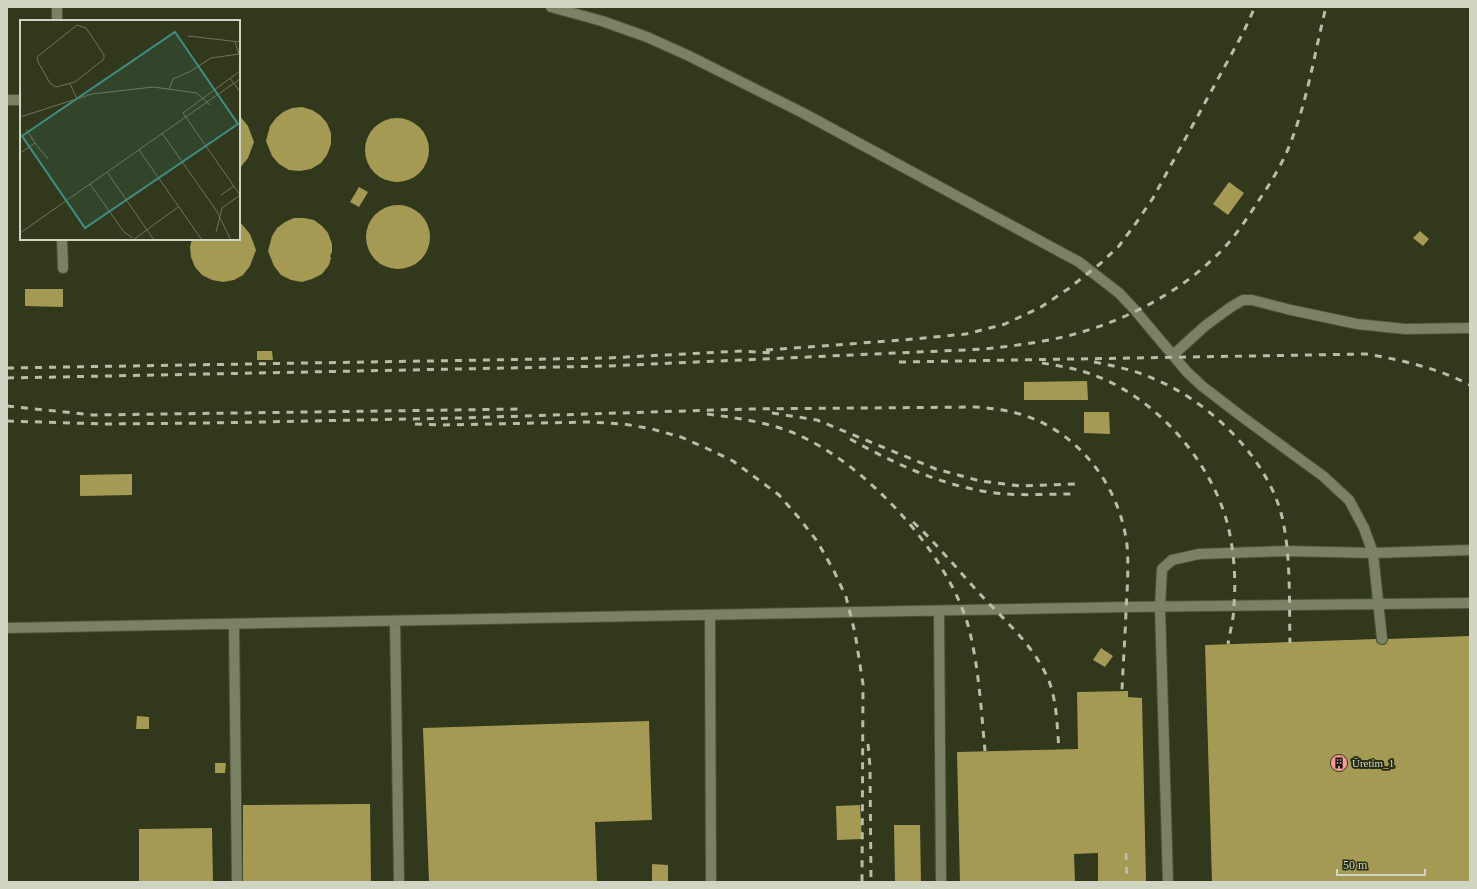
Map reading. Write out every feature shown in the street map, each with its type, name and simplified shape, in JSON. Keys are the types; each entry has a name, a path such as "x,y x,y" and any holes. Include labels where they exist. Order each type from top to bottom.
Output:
{"lane":[{"path":"57,7 57,20"},
{"path":"551,7 602,21 647,37 687,55 803,113 1079,262 1120,293 1187,372 1202,386 1323,476 1350,500 1364,528 1373,553 1382,639"},
{"path":"7,100 20,100"},
{"path":"62,240 63,268"},
{"path":"1173,355 1205,326 1243,300 1252,300 1357,324 1405,329 1470,328"},
{"path":"1168,882 1160,607 1162,569 1172,560 1199,554 1286,551 1373,553 1470,550"},
{"path":"7,628 1160,607 1470,603"},
{"path":"939,611 941,882"},
{"path":"710,615 711,882"},
{"path":"395,621 399,882"},
{"path":"234,624 237,882"}],"building":[{"path":"302,107 312,110 320,115 327,123 331,133 331,144 327,155 321,163 311,169 300,171 289,170 279,164 272,156 266,141 270,126 276,118 283,112 292,108"},
{"path":"240,116 248,126 254,142 248,158 240,168"},
{"path":"397,118 415,124 423,132 429,150 423,168 415,176 397,182 379,176 371,168 365,150 371,132 379,124"},
{"path":"1229,182 1244,193 1228,215 1213,204"},
{"path":"359,187 368,192 359,207 350,202"},
{"path":"398,205 416,211 424,219 430,237 424,255 416,263 398,269 380,263 372,255 366,237 372,219 380,211"},
{"path":"294,218 314,220 328,233 332,244 329,265 322,274 302,282 291,280 281,275 274,266 268,251 272,236 277,228"},
{"path":"240,222 250,234 256,250 250,266 243,275 234,280 223,282 212,280 202,275 195,267 191,257 190,247 192,240 240,240"},
{"path":"1420,231 1429,239 1423,246 1413,238"},
{"path":"25,289 63,289 63,307 25,306"},
{"path":"257,351 272,351 273,360 257,360"},
{"path":"1087,381 1088,400 1024,400 1024,382"},
{"path":"1084,412 1109,412 1110,434 1084,433"},
{"path":"132,474 132,495 80,496 80,475"},
{"name":"Üretim_1","path":"1470,636 1470,882 1212,882 1205,645 1376,639 1377,643 1382,645 1386,644 1388,639"},
{"path":"1101,648 1113,656 1105,667 1093,660"},
{"path":"1128,691 1128,697 1142,698 1146,882 1098,882 1098,853 1074,854 1075,882 960,882 957,752 1078,749 1077,692"},
{"path":"137,716 149,717 149,729 136,729"},
{"path":"649,721 652,820 595,822 597,882 429,882 423,728"},
{"path":"215,763 226,763 225,773 215,773"},
{"path":"370,804 371,882 243,882 243,805"},
{"path":"860,805 862,839 837,840 836,806"},
{"path":"894,825 920,825 921,882 895,882"},
{"path":"212,828 213,882 139,882 139,829"},
{"path":"652,864 668,865 668,882 652,882"}],"railway":[{"path":"766,350 966,334 1005,324 1041,307 1068,289 1101,263 1119,246 1153,198 1243,33 1255,7"},
{"path":"7,378 608,366 985,349 1044,341 1085,331 1128,315 1149,304 1189,279 1223,249 1238,231 1273,178 1289,147 1298,123 1307,90 1326,7"},
{"path":"7,368 607,358 742,351 772,353"},
{"path":"899,362 1366,354 1419,365 1458,379 1470,385"},
{"path":"1094,362 1138,373 1174,388 1195,401 1216,417 1251,455 1265,476 1276,498 1283,521 1286,536 1288,566 1290,643"},
{"path":"1042,363 1083,371 1119,386 1140,400 1160,417 1179,436 1195,456 1209,479 1220,502 1228,526 1232,545 1235,595 1228,644"},
{"path":"7,406 93,415 523,409"},
{"path":"7,421 105,424 210,423 460,418 747,409 975,407 1011,412 1044,423 1079,449 1094,465 1106,483 1116,503 1123,524 1128,554 1122,691"},
{"path":"772,413 817,420 936,469 980,481 1021,486 1075,484"},
{"path":"707,414 763,423 796,434 823,448 849,466 875,488 900,513 942,568 957,597 968,625 977,672 985,751"},
{"path":"415,424 440,425 589,422 624,424 652,429 681,437 733,461 779,495 817,541 834,571 846,597 855,633 863,684 862,882"},
{"path":"850,439 880,455 927,476 960,486 1001,494 1074,494"},
{"path":"913,522 939,548 1027,644 1043,668 1054,697 1059,749"},
{"path":"868,744 870,767 871,882"},
{"path":"1126,853 1127,882"}],"place":[{"name":"Üretim_1","path":"1339,763"}]}
